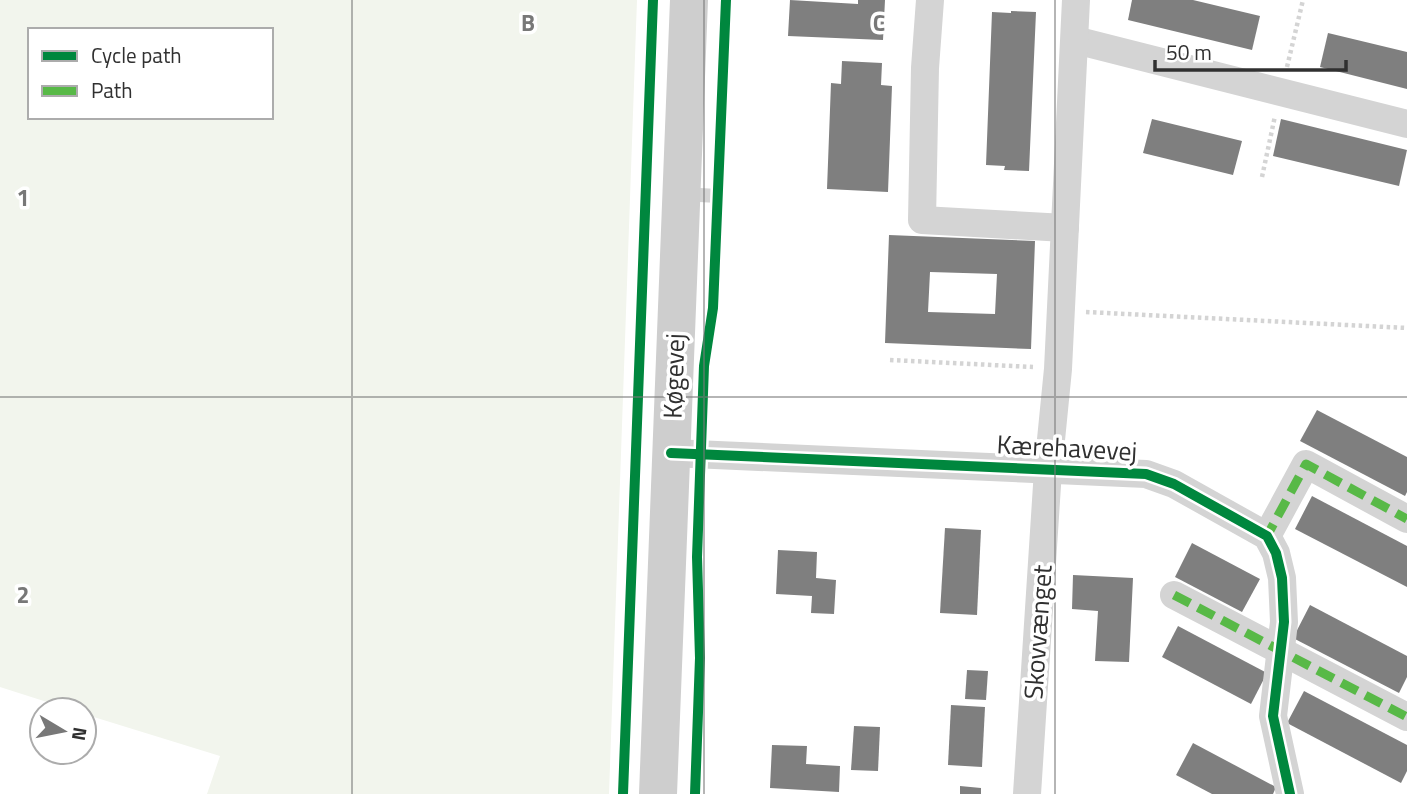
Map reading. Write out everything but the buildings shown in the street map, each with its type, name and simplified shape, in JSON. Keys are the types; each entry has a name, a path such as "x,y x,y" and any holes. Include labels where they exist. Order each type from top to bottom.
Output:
{"main road":[{"name":"Køgevej","path":"658,794 671,453 700,195 689,0"}],"street":[{"path":"930,0 925,68 922,220 1065,228"},
{"name":"Skovvænget","path":"1027,794 1048,470 1058,369 1076,0"},
{"path":"1075,40 1407,124"},
{"name":"Kærehavevej","path":"671,453 1146,474 1174,484 1267,536"},
{"path":"1290,794 1273,716 1284,622 1282,578 1276,552 1267,536 1307,464 1407,519"},
{"path":"1174,595 1407,717"}],"path":[{"path":"1061,311 1407,328"},
{"path":"890,360 1058,369"}],"shaded area":[{"path":"0,0 637,0 609,794 207,794 220,756 98,718 98,696 28,696 0,687"}],"marked path":[{"path":"1269,540 1267,536 1306,464 1407,519"},
{"path":"1174,595 1407,717"}],"cycle path":[{"path":"623,794 653,0"},
{"path":"695,794 700,658 697,557 704,366 713,308 726,0"},
{"path":"671,453 1146,474 1174,484 1267,536 1276,553 1282,578 1284,622 1273,716 1290,794"}]}
